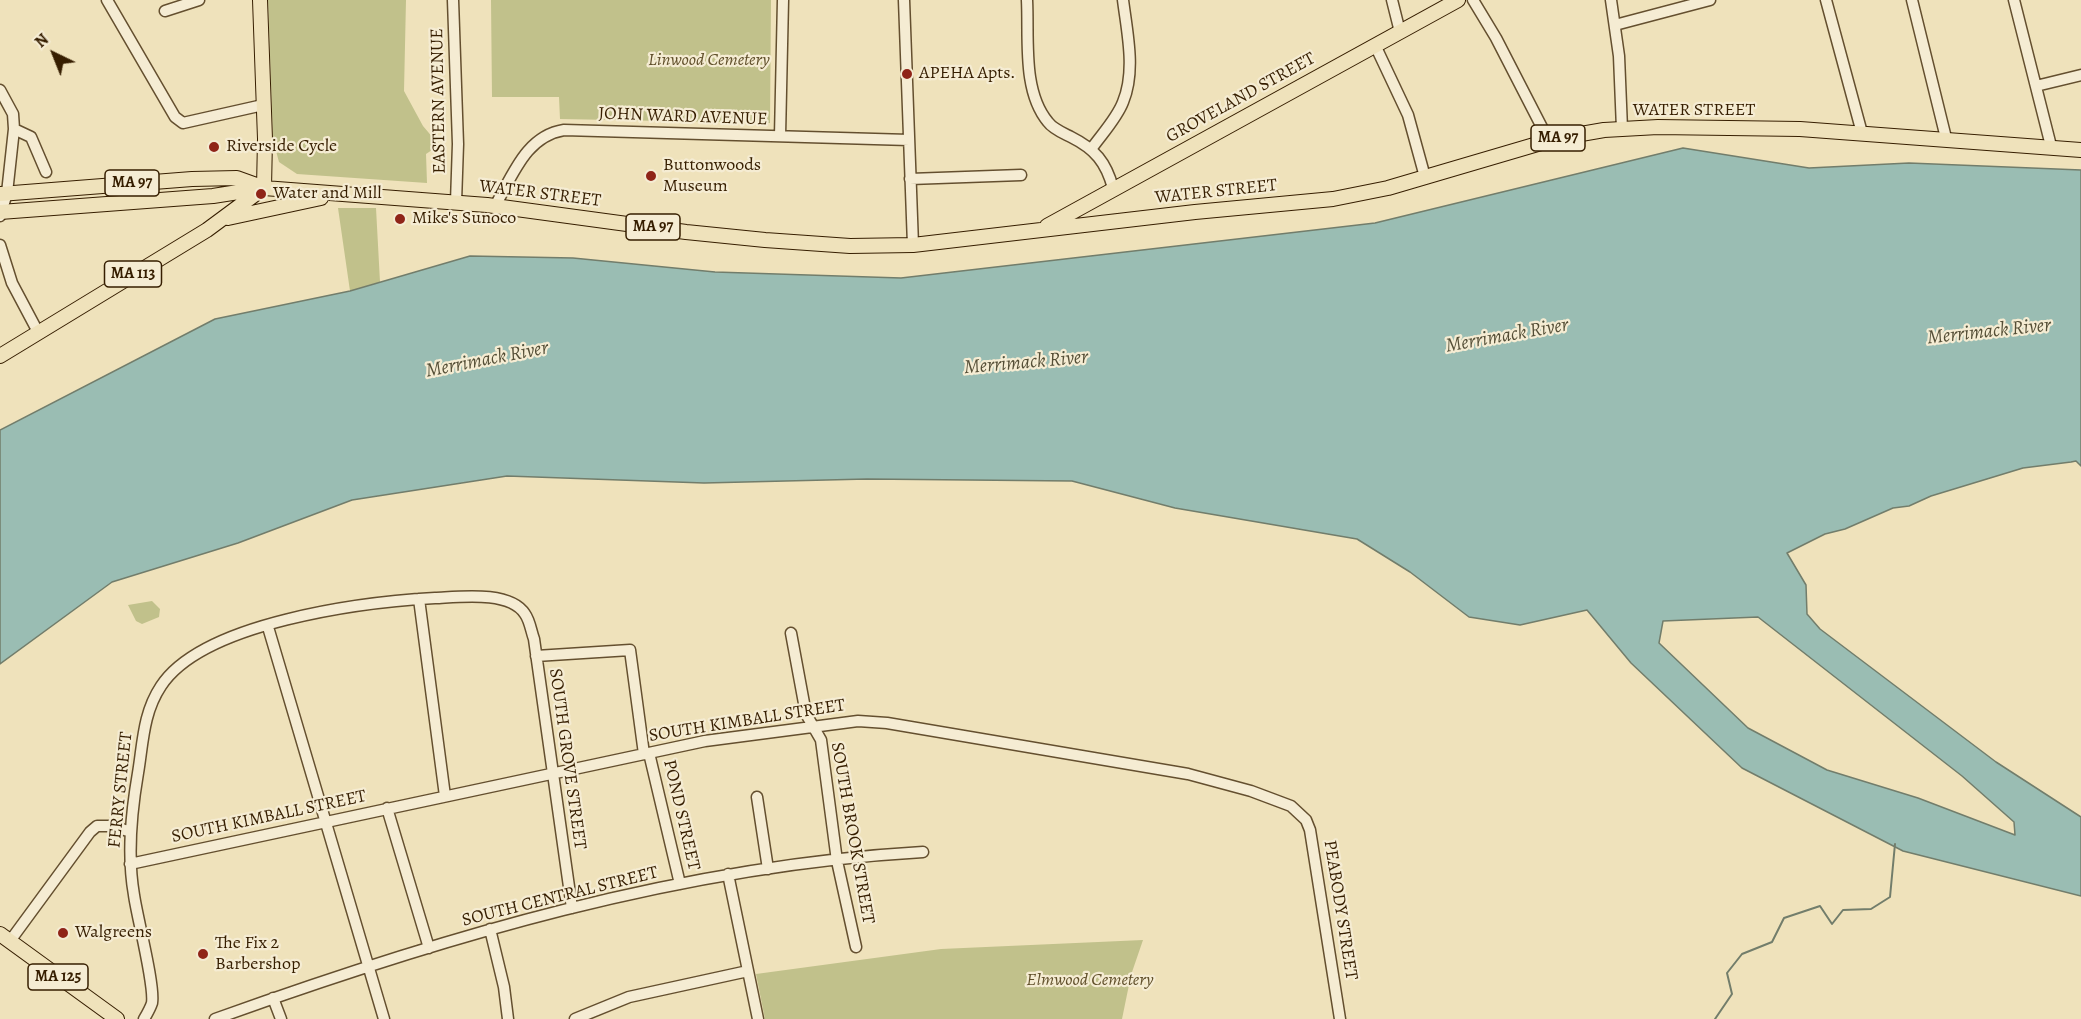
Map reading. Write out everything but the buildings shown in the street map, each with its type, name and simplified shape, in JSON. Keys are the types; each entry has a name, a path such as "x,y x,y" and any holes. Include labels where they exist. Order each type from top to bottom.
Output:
{"main road":[{"path":"260,0 264,188"},
{"name":"GROVELAND STREET","path":"1043,229 1113,188 1458,0"},
{"name":"WATER STREET","path":"0,356 220,220 264,188 495,206 765,240 850,246 913,245 1333,199 1425,177 1550,141 1622,129 1715,127 1862,133 2081,150"},
{"name":"MA 97","path":"4,194 237,178 264,188"},
{"name":"MA 97","path":"0,213 213,196 264,188"},
{"name":"WATER STREET","path":"220,220 274,206 350,194"},
{"name":"MA 125","path":"5,938 115,1018"}],"street":[{"path":"107,0 175,117 183,123 263,105"},
{"path":"165,10 199,0"},
{"name":"EASTERN AVENUE","path":"453,0 458,144 456,202"},
{"path":"780,136 783,0"},
{"path":"903,0 913,245"},
{"path":"1027,0 1032,86 1041,113 1050,124 1092,148 1109,172 1113,188"},
{"path":"1092,148 1123,102 1129,83 1128,38 1123,0"},
{"path":"1392,0 1400,32"},
{"path":"1473,0 1496,38 1550,141"},
{"path":"1611,0 1615,25 1622,129"},
{"path":"1615,25 1710,0"},
{"path":"1826,0 1862,133"},
{"path":"1912,0 1946,138"},
{"path":"2014,0 2051,146"},
{"path":"1375,45 1408,115 1425,177"},
{"path":"2036,86 2081,75"},
{"path":"0,90 13,114 13,134 0,213"},
{"name":"JOHN WARD AVENUE","path":"495,206 533,144 551,132 564,130 909,140"},
{"path":"0,143 13,134 32,137 46,172"},
{"path":"910,179 1021,175"},
{"path":"0,245 12,283 38,332"},
{"name":"FERRY STREET","path":"144,1019 152,1001 130,864 131,832 141,743 151,705 167,677 180,664 238,635 332,609 419,599 495,598 514,604 526,615"},
{"path":"419,599 445,796"},
{"name":"SOUTH GROVE STREET","path":"526,615 536,656 572,908"},
{"path":"268,627 384,1019"},
{"name":"SOUTH BROOK STREET","path":"791,633 806,714 821,740 837,861 856,947"},
{"name":"POND STREET","path":"536,656 630,650 647,753 680,884"},
{"name":"SOUTH KIMBALL STREET","path":"130,864 705,741 858,721 887,723 1188,774 1251,791 1297,810"},
{"path":"757,797 768,869"},
{"path":"387,808 429,948"},
{"name":"PEABODY STREET","path":"1297,810 1306,820 1310,830 1340,1019"},
{"path":"5,938 97,826 112,826 131,832"},
{"name":"SOUTH CENTRAL STREET","path":"214,1019 490,929 572,908 728,874 862,856 923,852"},
{"path":"728,874 758,1019"},
{"path":"490,929 504,987 508,1019"},
{"path":"579,1018 629,997 748,970"},
{"path":"273,998 281,1019"}],"green space":[{"path":"268,0 406,0 404,91 423,126 434,139 432,150 426,154 427,183 297,174 279,162 273,140"},
{"name":"Linwood Cemetery","path":"491,0 771,0 770,123 560,119 559,97 492,97"},
{"path":"338,208 376,208 380,282 350,291"},
{"path":"152,601 160,609 159,617 142,624 136,621 128,605"},
{"name":"Elmwood Cemetery","path":"1143,940 1131,975 1122,1019 765,1019 756,974 941,949"}],"water":[{"name":"Merrimack River","path":"1683,148 1809,168 1909,163 2081,170 2081,466 2076,461 2023,468 1931,496 1909,506 1893,508 1845,529 1825,534 1787,553 1806,585 1807,614 1820,629 1996,762 2081,817 2081,896 1903,851 1742,768 1631,663 1587,610 1520,625 1469,617 1410,572 1357,539 1175,508 1072,481 867,479 704,483 507,476 352,500 238,543 112,582 0,664 0,430 215,319 350,291 470,256 573,258 715,272 901,278 1375,223","holes":["1758,617 1962,776 2014,822 2015,835 1918,798 1827,770 1748,728 1659,643 1663,621"]}],"waterway":[{"path":"1715,1019 1732,994 1727,973 1742,954 1772,942 1784,918 1820,906 1832,924 1843,910 1871,909 1890,897 1895,844"}],"place":[{"name":"APEHA Apts.","path":"907,74"},
{"name":"Riverside Cycle","path":"214,147"},
{"name":"Buttonwoods Museum","path":"651,176"},
{"name":"Water and Mill","path":"261,194"},
{"name":"Mike's Sunoco","path":"400,219"},
{"name":"Walgreens","path":"63,933"},
{"name":"The Fix 2 Barbershop","path":"203,954"}]}
